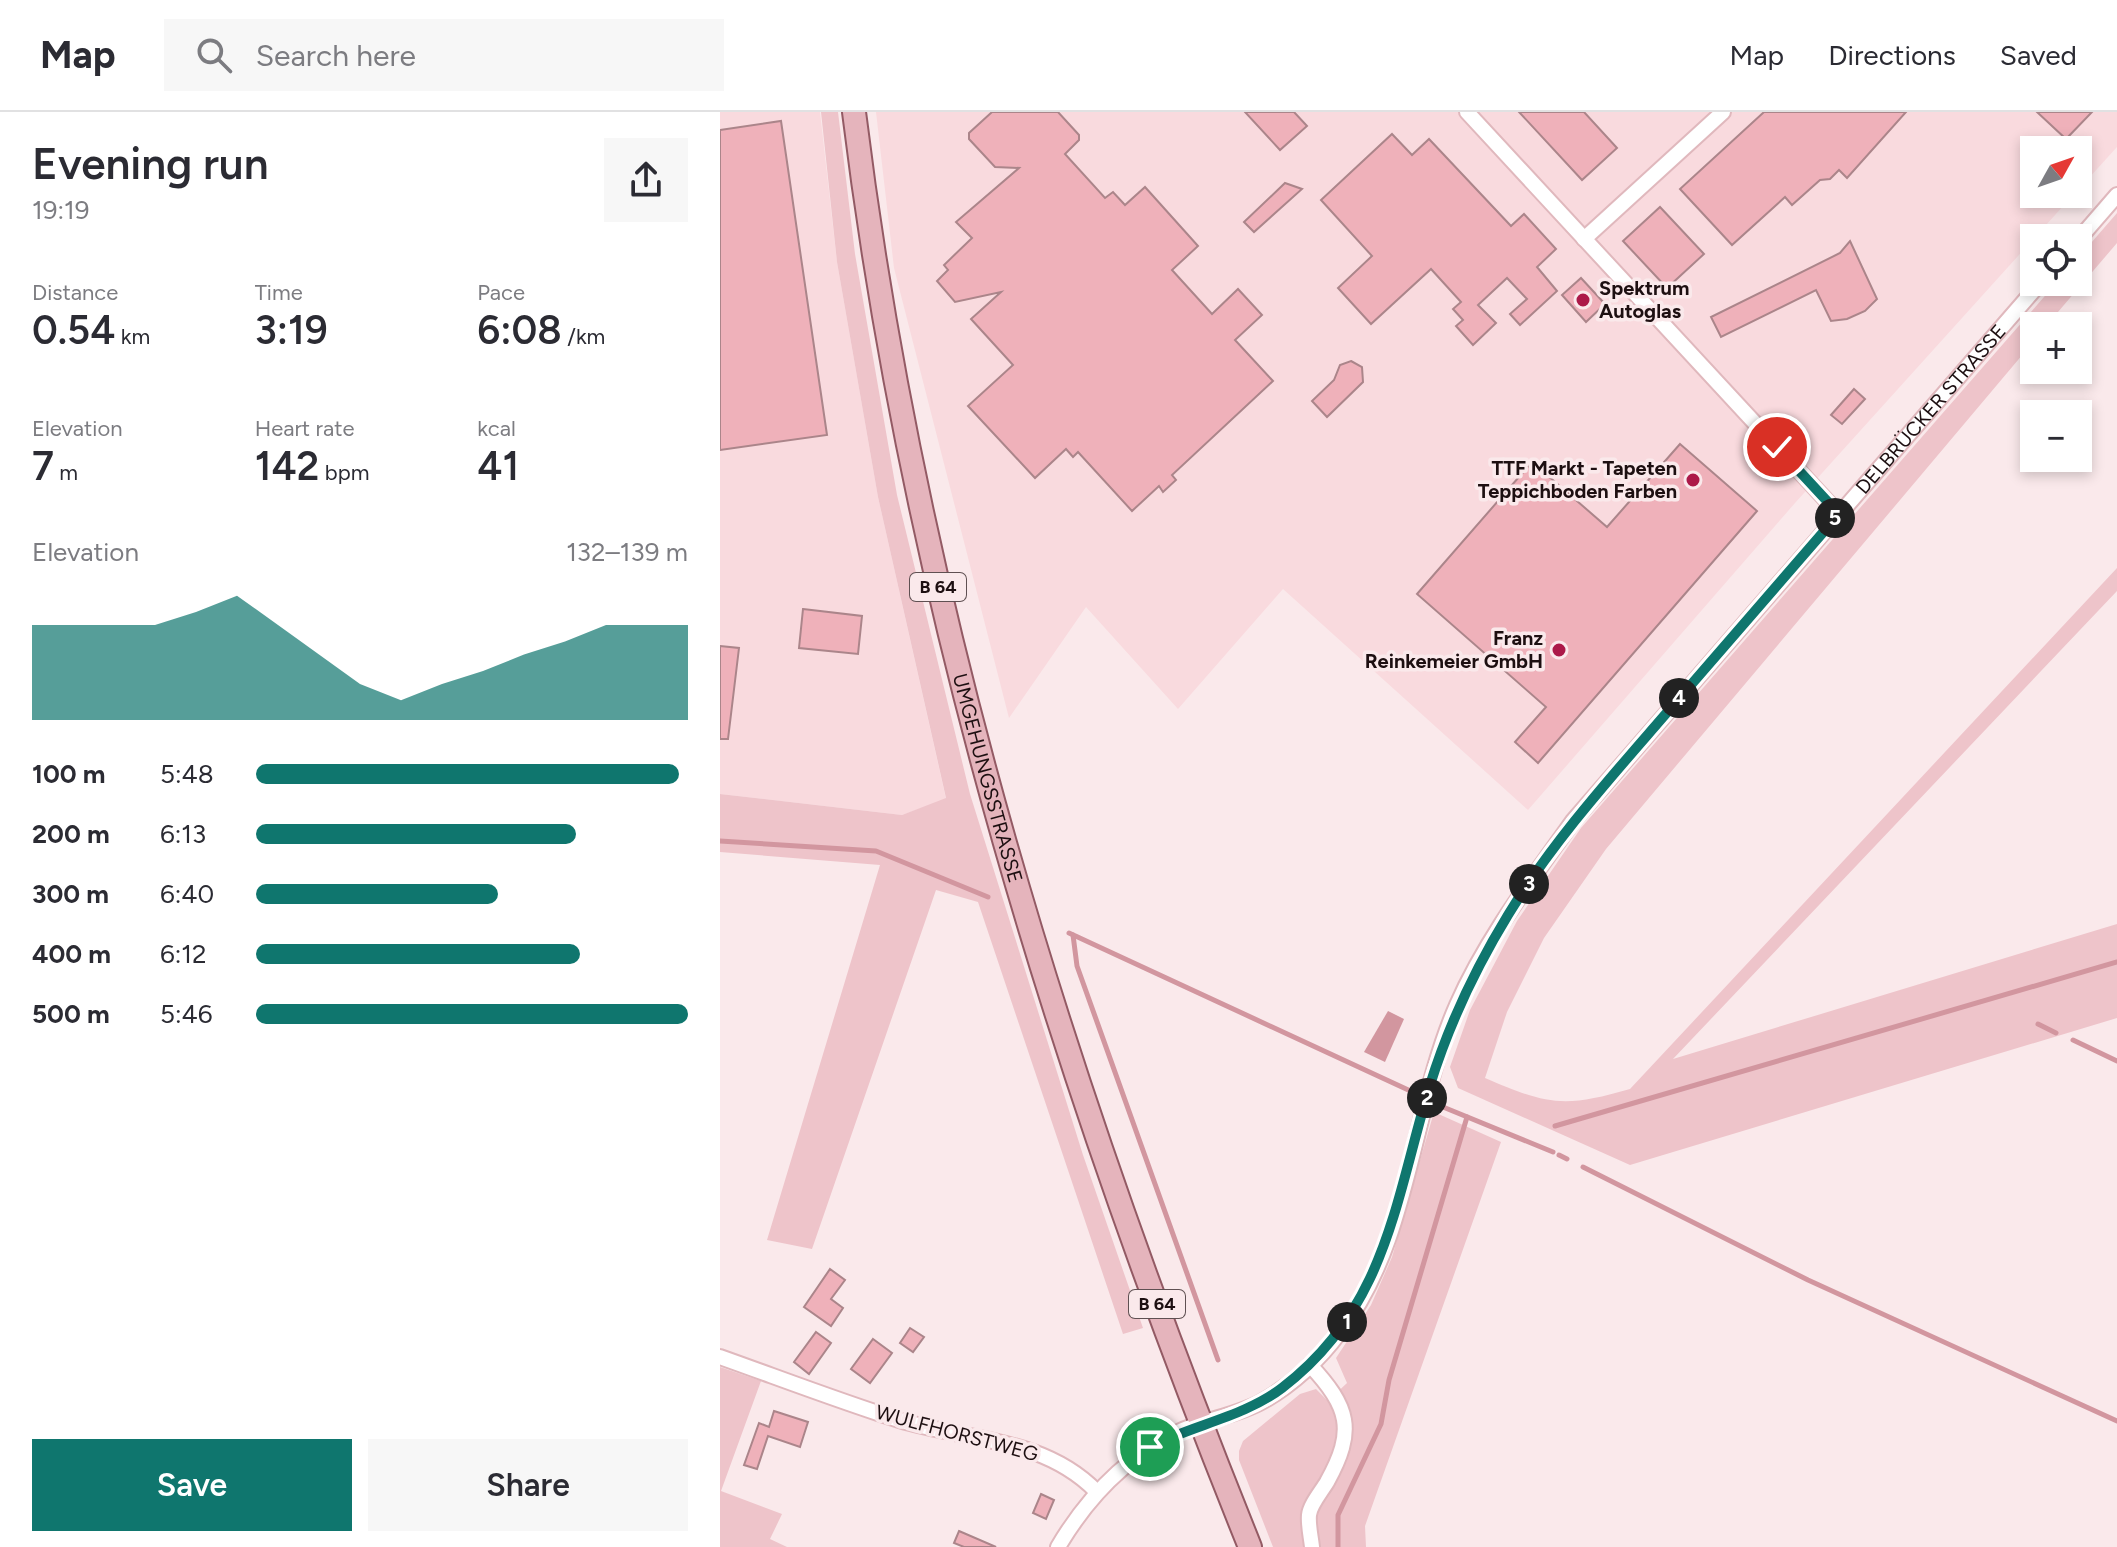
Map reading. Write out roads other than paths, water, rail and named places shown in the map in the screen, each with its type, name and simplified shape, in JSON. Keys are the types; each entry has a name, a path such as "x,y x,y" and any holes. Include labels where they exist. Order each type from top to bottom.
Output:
{"main road":[{"name":"UMGEHUNGSSTRASSE","path":"854,112 877,284 917,495 968,715 1023,915 1200,1424"},
{"name":"B 64","path":"1200,1424 1250,1547"}],"street":[{"path":"1467,112 1839,514"},
{"path":"1584,239 1723,112"},
{"path":"2092,224 2117,195"},
{"name":"DELBRÜCKER STRASSE","path":"1058,1547 1096,1491 1150,1447 1200,1424 1262,1402 1310,1365 1339,1334 1361,1302 1382,1253 1430,1084 1458,1004 1508,913 1573,821 2029,296"},
{"name":"WULFHORSTWEG","path":"720,1357 901,1421 1014,1445 1053,1459 1082,1477 1096,1491"},
{"path":"1310,1365 1334,1391 1343,1407 1347,1430 1330,1477 1309,1513 1312,1547"}],"waterway":[{"path":"720,841 876,851 988,897"},
{"path":"1069,933 1417,1094"},
{"path":"1073,935 1077,966 1218,1360"},
{"path":"1555,1126 2117,962"},
{"path":"2038,1024 2056,1033"},
{"path":"2073,1040 2117,1061"},
{"path":"1443,1107 1553,1152"},
{"path":"1338,1547 1338,1515 1381,1424 1389,1380 1467,1117"},
{"path":"1559,1155 1567,1159"},
{"path":"1583,1167 1808,1280 2117,1421"}],"place":[{"name":"Spektrum Autoglas","path":"1583,300"},
{"name":"TTF Markt - Tapeten Teppichboden Farben","path":"1693,480"},
{"name":"Franz Reinkemeier GmbH","path":"1559,650"}]}
